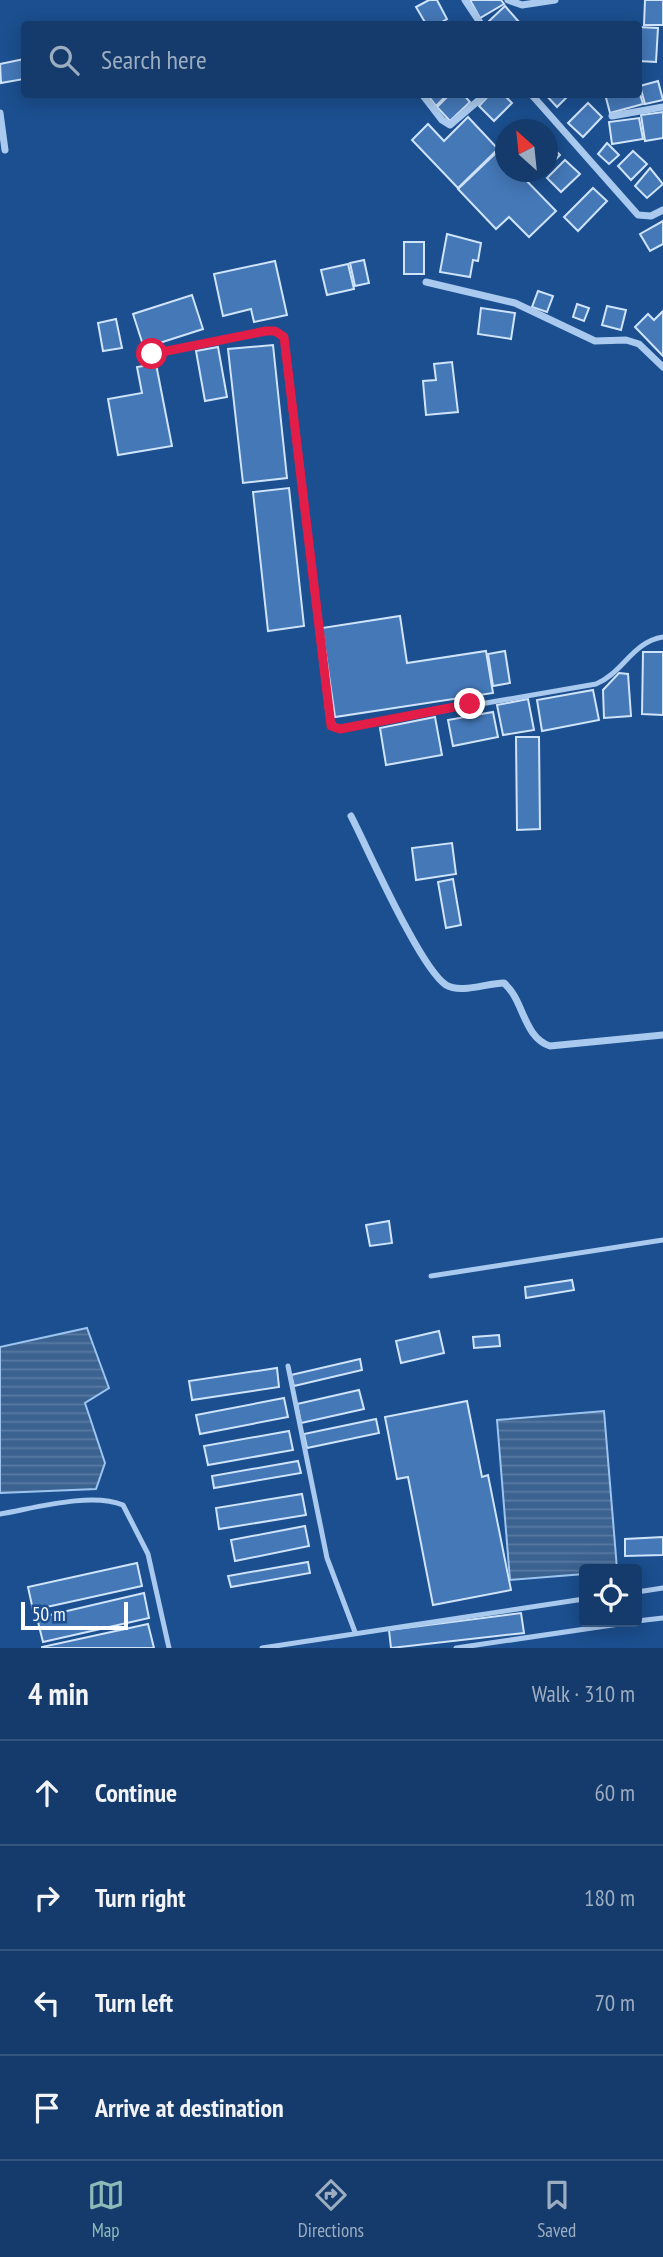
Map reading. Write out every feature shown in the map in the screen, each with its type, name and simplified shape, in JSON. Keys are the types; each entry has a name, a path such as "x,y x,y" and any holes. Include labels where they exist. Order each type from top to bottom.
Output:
{"street":[{"path":"465,0 479,21"},
{"path":"508,0 522,5 555,0"},
{"path":"425,98 442,120 450,125 481,98"},
{"path":"535,98 638,215 651,216 663,210"},
{"path":"612,116 663,107"},
{"path":"0,113 5,150"},
{"path":"426,282 515,303 595,341 626,340 639,344 663,367"},
{"path":"351,816 424,960 447,986 462,989 504,983 514,992 532,1033 540,1043 550,1046 663,1035"}],"lane":[{"path":"152,354 266,331 275,331 284,337 328,714 336,729 596,684 639,646 663,637"},
{"path":"431,1276 663,1240"},
{"path":"288,1366 327,1558 355,1632"},
{"path":"0,1514 91,1500 110,1499 123,1505 148,1554 169,1648"},
{"path":"642,1591 663,1588"},
{"path":"262,1648 579,1600"},
{"path":"642,1620 663,1618"},
{"path":"456,1648 595,1627"}],"water":[{"path":"87,1328 109,1388 85,1403 105,1463 96,1489 0,1493 0,1347"},
{"path":"604,1411 617,1564 579,1564 579,1574 510,1580 497,1420"}],"building":[{"path":"429,0 437,0 447,19 424,21 416,7"},
{"path":"470,0 501,0 504,4 480,18"},
{"path":"645,0 663,0 663,25 644,25"},
{"path":"505,6 518,21 489,21"},
{"path":"642,27 658,28 656,62 642,61"},
{"path":"21,60 21,80 1,83 0,64"},
{"path":"658,81 663,100 645,104 642,85"},
{"path":"430,98 444,98 436,106"},
{"path":"446,98 466,98 470,102 450,121 437,107"},
{"path":"486,98 507,98 512,103 494,121 479,106"},
{"path":"549,98 566,98 557,107"},
{"path":"606,98 641,98 643,104 610,113"},
{"path":"588,103 602,117 583,137 568,123"},
{"path":"663,112 663,138 645,141 641,115"},
{"path":"468,117 495,146 495,152 458,188 412,140 428,124 444,141"},
{"path":"639,118 643,139 612,144 609,122"},
{"path":"607,143 619,155 609,164 598,154"},
{"path":"633,151 647,164 631,180 618,166"},
{"path":"495,154 495,182 528,182 556,211 529,237 509,217 496,229 458,189"},
{"path":"565,160 580,174 561,192 551,182 558,182 558,167"},
{"path":"650,168 663,184 647,198 635,186"},
{"path":"593,188 607,201 578,231 564,217"},
{"path":"663,221 663,244 650,251 640,234"},
{"path":"447,234 481,243 478,261 473,260 470,277 440,272"},
{"path":"404,242 424,242 424,274 404,274"},
{"path":"364,260 369,283 355,286 350,263"},
{"path":"275,261 287,315 254,322 251,309 223,316 214,274"},
{"path":"348,264 354,289 327,295 321,270"},
{"path":"538,291 553,296 547,312 532,307"},
{"path":"192,295 203,329 144,348 133,314"},
{"path":"577,304 589,308 584,321 573,317"},
{"path":"607,306 626,310 621,330 602,325"},
{"path":"481,308 515,313 511,339 478,334"},
{"path":"663,311 663,356 635,327 648,314 654,320"},
{"path":"116,319 122,348 103,351 98,323"},
{"path":"273,345 287,478 243,483 228,349"},
{"path":"218,347 227,397 205,401 196,351"},
{"path":"452,362 458,412 426,415 423,381 436,380 434,364"},
{"path":"156,364 172,446 118,455 108,399 142,393 137,367"},
{"path":"289,488 304,626 268,631 253,492"},
{"path":"400,616 407,663 486,651 493,693 335,717 322,628"},
{"path":"505,651 510,683 493,686 488,654"},
{"path":"643,652 663,652 663,715 642,714"},
{"path":"619,673 628,674 631,716 604,718 603,690"},
{"path":"593,690 599,720 542,731 537,700"},
{"path":"528,699 534,730 503,735 497,705"},
{"path":"493,712 498,737 453,746 448,720"},
{"path":"435,717 442,755 386,765 380,728"},
{"path":"516,737 539,737 540,829 517,830"},
{"path":"452,843 456,874 416,880 412,848"},
{"path":"453,879 461,925 446,928 438,882"},
{"path":"389,1221 392,1243 370,1246 366,1225"},
{"path":"572,1280 574,1290 526,1298 525,1287"},
{"path":"439,1331 444,1353 401,1363 396,1341"},
{"path":"499,1335 500,1346 474,1348 473,1337"},
{"path":"360,1359 362,1370 294,1386 291,1375"},
{"path":"277,1368 279,1387 192,1400 189,1381"},
{"path":"359,1390 364,1409 301,1423 297,1404"},
{"path":"284,1398 288,1417 200,1434 196,1415"},
{"path":"467,1401 482,1477 488,1475 511,1590 433,1605 408,1477 397,1479 385,1417"},
{"path":"376,1419 379,1433 307,1448 304,1434"},
{"path":"289,1431 293,1450 208,1465 204,1446"},
{"path":"298,1461 301,1473 214,1488 212,1476"},
{"path":"302,1494 306,1515 219,1529 216,1508"},
{"path":"305,1526 309,1546 235,1561 231,1540"},
{"path":"663,1537 663,1555 625,1556 625,1539"},
{"path":"308,1562 310,1573 231,1587 228,1576"},
{"path":"137,1563 142,1586 33,1610 28,1587"},
{"path":"144,1593 149,1618 43,1642 37,1618"},
{"path":"521,1613 524,1633 391,1648 389,1630"},
{"path":"148,1624 154,1648 42,1648 42,1647"}],"route":[{"path":"152,354 266,331 275,331 284,337 288,346 331,726 340,729 470,704"}]}
